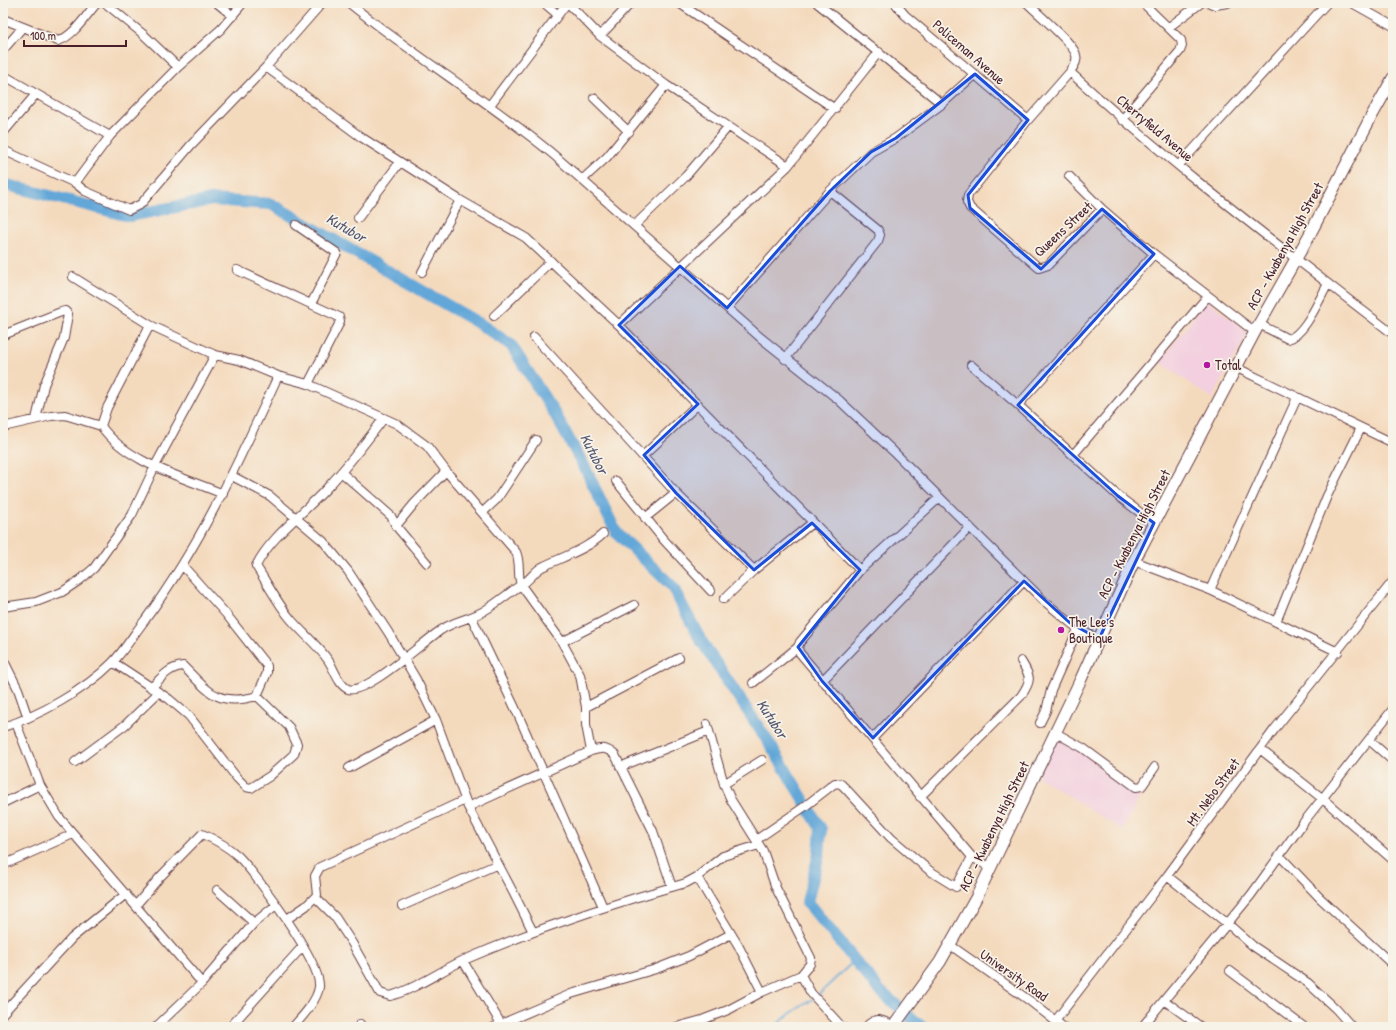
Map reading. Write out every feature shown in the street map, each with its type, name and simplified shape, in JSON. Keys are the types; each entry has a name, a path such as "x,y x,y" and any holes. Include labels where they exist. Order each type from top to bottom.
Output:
{"main road":[{"name":"ACP - Kwabenya High Street","path":"896,1023 950,945 992,868 1134,561 1257,328 1296,259 1393,78"}],"street":[{"path":"3,19 58,41 65,39 97,3"},
{"path":"105,3 143,34 178,67"},
{"path":"217,3 233,16"},
{"path":"76,183 110,136 178,67 233,16 244,3"},
{"path":"3,150 76,183 85,191 129,210 135,208 141,204 191,145 266,67 322,3"},
{"path":"349,3 457,84 521,127 785,358 839,400 1024,581 1078,629 1099,639"},
{"path":"544,3 557,14"},
{"path":"490,105 557,14 567,3 600,36 666,85 788,166"},
{"path":"600,36 631,3"},
{"path":"679,3 835,109"},
{"path":"817,3 942,104"},
{"name":"Policeman Avenue","path":"895,3 905,15 1028,120"},
{"path":"1027,3 1071,46 1076,55 1075,64 1070,72"},
{"path":"1122,120 1180,51 1182,46 1181,40 1170,27 1143,3"},
{"path":"1170,27 1200,3"},
{"path":"1210,3 1215,5 1228,3"},
{"path":"1179,165 1327,3"},
{"path":"1352,3 1393,26"},
{"path":"3,50 23,27"},
{"path":"619,325 788,166 879,52"},
{"path":"266,67 313,103 400,162 460,200 526,238 619,325 698,404 812,523 860,570"},
{"name":"Cherryfield Avenue","path":"1070,72 1122,120 1296,259 1393,334"},
{"name":"Queens Street","path":"1070,72 1028,120 968,195 966,202 970,208 1039,268 1048,265 1102,208 1154,254 1207,297 1257,328 1288,339 1294,338 1303,329 1328,284"},
{"path":"727,308 830,191 871,152 896,138 942,104 975,74"},
{"path":"3,75 110,136"},
{"path":"582,180 607,157 666,85"},
{"path":"3,133 36,94"},
{"path":"594,98 628,132"},
{"path":"634,226 686,176 728,127"},
{"path":"358,218 400,162"},
{"path":"1069,176 1102,208"},
{"path":"785,358 873,247 880,235 878,230 830,191"},
{"path":"422,272 460,200"},
{"path":"296,225 337,253 311,304"},
{"path":"1018,405 1154,254"},
{"path":"494,316 551,261"},
{"path":"236,270 339,317 340,321 308,384"},
{"path":"73,278 150,325 215,355 239,360 278,376 308,384 384,418 412,433 427,446 446,471 516,552 520,561 519,577 521,585 562,642 580,675 586,706 586,724 591,751"},
{"path":"1073,455 1207,297"},
{"path":"3,335 61,312 65,311 68,314 64,338 44,385 36,419"},
{"path":"101,426 107,408 150,325"},
{"path":"534,337 644,455 676,493 754,570"},
{"path":"3,606 36,602 62,592 94,568 132,515 155,466 215,355"},
{"path":"971,365 1018,405 1118,496 1154,523"},
{"path":"1237,368 1393,443"},
{"path":"3,727 28,718 72,693 113,662 164,593 223,494 278,376"},
{"path":"1210,590 1297,398"},
{"path":"644,455 698,404"},
{"path":"3,426 65,415 80,418 101,426 107,435 120,447 155,466 223,494"},
{"path":"384,418 341,472 297,519 280,534 256,566 289,617 307,634 327,659 343,686 350,689 359,689 405,658 440,630 454,623 472,618 521,585 541,568 576,551 603,534"},
{"path":"1276,622 1328,496 1362,428"},
{"path":"483,512 496,499 536,440"},
{"path":"396,526 414,504 446,471"},
{"path":"341,472 391,516 396,526 427,563"},
{"path":"232,476 270,496 323,540 348,571 405,658 436,720 466,804 532,932"},
{"path":"616,481 645,518 711,591"},
{"path":"645,518 676,493"},
{"path":"753,683 798,647 800,642 860,570 939,498"},
{"path":"724,598 754,570 812,523"},
{"path":"822,681 970,528"},
{"path":"1134,561 1210,590 1338,652"},
{"path":"182,565 226,614 267,666 267,673 257,696"},
{"path":"872,738 1024,581"},
{"name":"Mt. Nebo Street","path":"1056,1020 1167,876 1274,730 1338,652 1393,581"},
{"path":"562,642 634,604"},
{"path":"472,618 516,710 604,907"},
{"path":"1040,723 1046,711 1051,690 1078,629"},
{"path":"798,647 800,652 822,681 972,857 992,868"},
{"path":"586,706 679,658"},
{"path":"3,659 18,689 28,718"},
{"path":"920,797 1021,696 1026,689 1030,677 1021,661"},
{"path":"113,662 170,699 189,716 237,778 246,786 251,788 270,776 294,754 297,744 289,727 257,696"},
{"path":"75,762 87,755 125,725 155,690 169,670 176,666 183,666 217,698 228,701 243,700 257,696"},
{"path":"1142,1027 1228,924 1280,856 1303,823 1393,709"},
{"path":"349,768 436,720"},
{"path":"16,723 40,785 59,817 202,983"},
{"path":"620,767 708,728 724,784 731,800 758,843 776,888 811,958 810,964 801,975 762,992 728,1010 702,1020 676,1027"},
{"path":"1056,732 1083,748 1136,787 1142,786 1155,767"},
{"path":"1369,740 1393,761"},
{"path":"287,919 315,897 317,889 315,876 320,867 466,804 543,773 591,751 602,748 609,750 615,755 653,831 672,887"},
{"path":"1260,750 1323,799 1393,860"},
{"path":"724,784 762,760"},
{"path":"315,897 335,917 352,943 380,992 385,996 400,993 463,961 532,932 604,907 672,887 697,877 723,856 758,843 835,783 841,784 891,838 930,871 956,886 972,857"},
{"path":"3,802 40,785"},
{"path":"3,865 73,834"},
{"path":"136,905 160,877 202,834 239,858 287,919 303,946 319,979 318,992 306,1011 293,1027"},
{"path":"1280,856 1320,898 1393,965"},
{"path":"402,906 498,864"},
{"path":"1167,876 1228,924 1252,946 1308,983 1326,998 1352,1027"},
{"path":"697,877 731,934 762,992"},
{"path":"217,890 254,923"},
{"path":"3,1013 72,938 126,894"},
{"path":"156,1027 202,983 254,923 276,905"},
{"path":"494,1027 502,1025 571,994 656,969 689,956 731,934"},
{"name":"University Road","path":"950,945 1056,1020 1063,1027"},
{"path":"231,1026 303,946"},
{"path":"463,961 502,1025"},
{"path":"1230,971 1304,1027"},
{"path":"801,975 811,993 842,1027"},
{"path":"1165,1001 1201,1027"},
{"path":"866,1027 872,1020 880,1019 896,1023"}],"highlighted area":[{"path":"975,74 1028,120 968,195 970,208 1041,269 1102,209 1154,254 1018,405 1118,496 1154,523 1099,639 1070,623 1024,581 873,738 822,681 798,647 860,570 812,523 754,570 676,493 644,455 698,404 619,325 680,266 727,308 830,191 871,152 896,138"}],"shaded area":[{"path":"1207,300 1248,333 1212,399 1160,362"},
{"path":"1057,737 1090,758 1140,797 1122,830 1037,776"}],"waterway":[{"name":"Kutubor","path":"3,184 129,216 211,200 271,204 480,324 511,345 556,416 586,470 616,532 672,586 700,639 773,749 821,829 819,854 807,902 880,991 922,1027"},
{"path":"817,996 855,960"},
{"path":"774,1027 791,1013 813,999"}],"place":[{"name":"Total","path":"1207,365"},
{"name":"The Lee's Boutique","path":"1061,630"}]}
